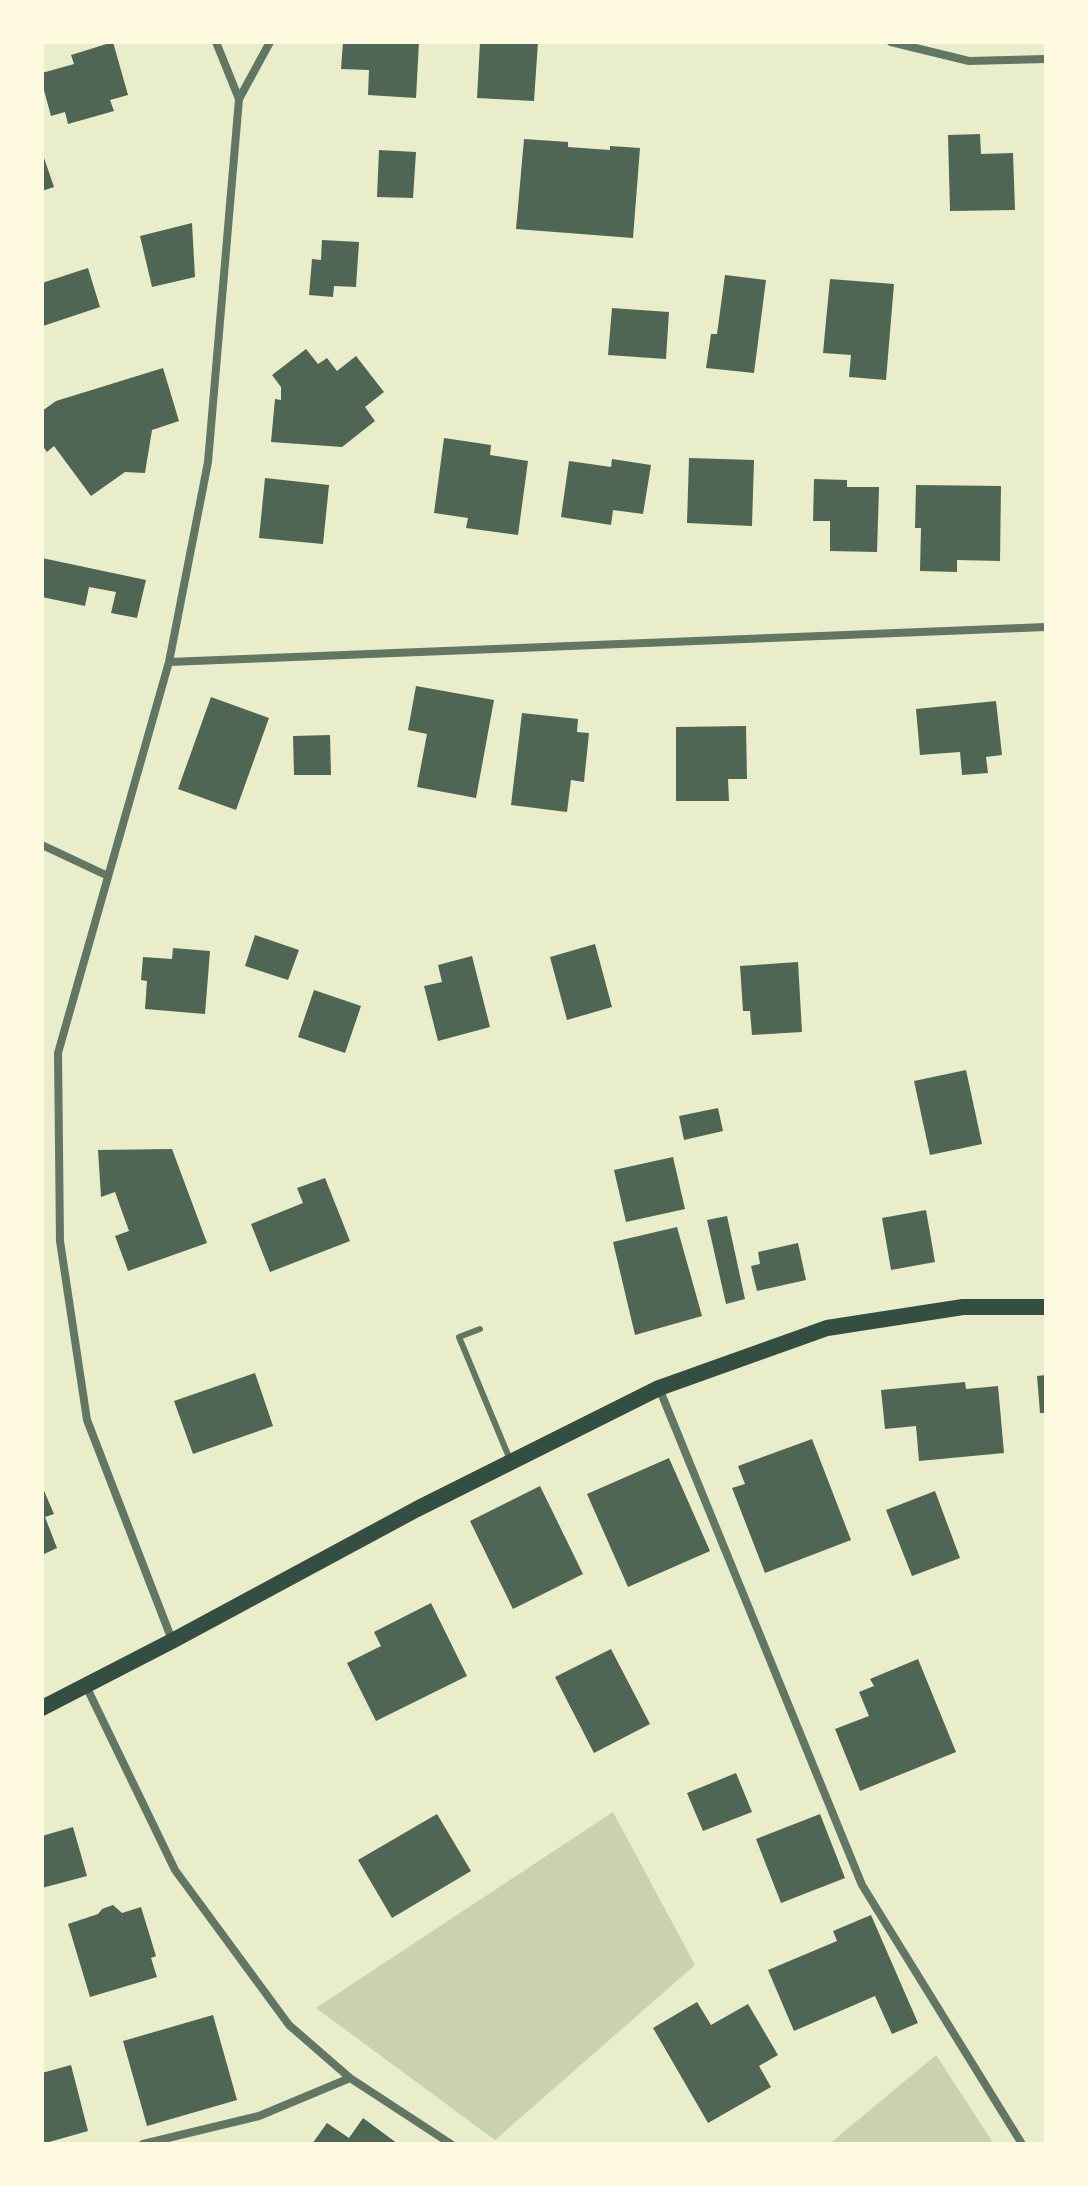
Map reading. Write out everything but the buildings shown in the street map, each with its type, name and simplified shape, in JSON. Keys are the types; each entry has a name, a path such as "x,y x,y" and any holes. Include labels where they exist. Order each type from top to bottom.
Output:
{"main road":[{"path":"42,1708 404,1516 659,1388 827,1328 963,1307 1046,1307"}],"street":[{"path":"216,42 239,99"},
{"path":"172,1641 87,1420 60,1241 58,1053 169,662 208,462 239,99 270,42"},
{"path":"891,42 969,61 1046,59"},
{"path":"169,662 1046,627"},
{"path":"42,845 108,876"},
{"path":"659,1388 862,1885 1022,2144"},
{"path":"86,1686 175,1870 289,2025 350,2078 451,2144"},
{"path":"143,2144 259,2116 350,2078"}],"lane":[{"path":"480,1329 459,1337 511,1462"}],"green space":[{"path":"613,1812 695,1965 495,2140 316,2008"},
{"path":"936,2055 994,2144 829,2144"}]}
